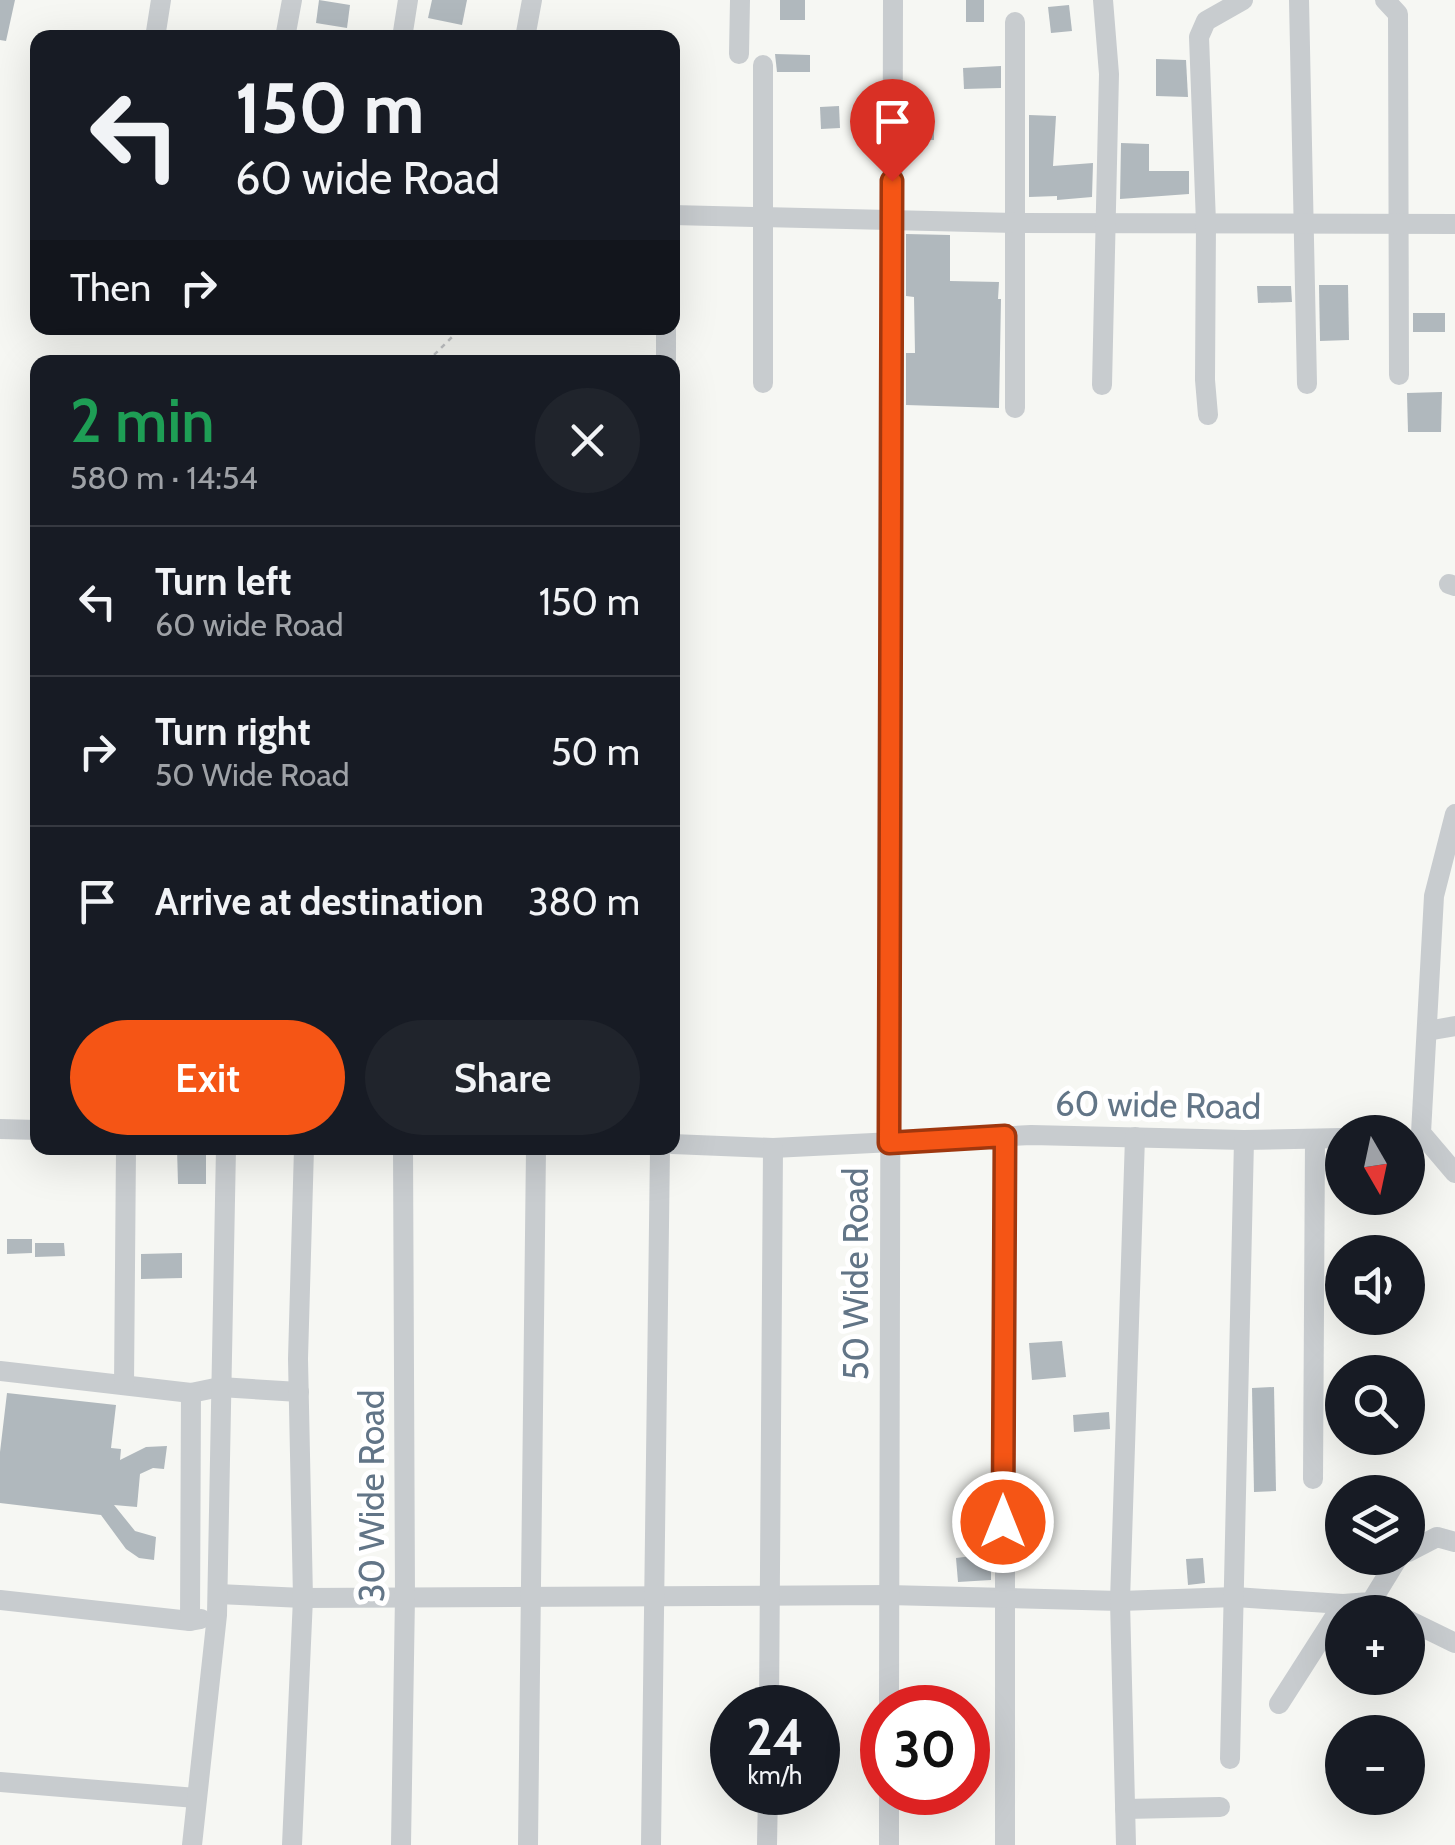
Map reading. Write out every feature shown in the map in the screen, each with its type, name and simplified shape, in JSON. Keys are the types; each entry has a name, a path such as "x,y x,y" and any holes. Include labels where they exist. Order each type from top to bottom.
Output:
{"street":[{"path":"157,30 161,0"},
{"path":"287,30 292,0"},
{"path":"403,30 408,0"},
{"path":"526,30 532,0"},
{"path":"739,54 740,0"},
{"name":"50 Wide Road","path":"889,1685 892,0"},
{"path":"1102,385 1110,74 1104,0"},
{"path":"1208,414 1199,37 1206,21 1243,0"},
{"path":"1299,0 1307,384"},
{"path":"1384,0 1398,14 1400,375"},
{"path":"1015,22 1015,408"},
{"path":"763,64 763,383"},
{"path":"680,215 1015,222 1455,224"},
{"path":"1416,1115 1427,1031 1434,896 1455,814"},
{"path":"1427,1031 1455,1026"},
{"path":"0,1129 30,1130"},
{"path":"1005,1136 1002,1598 1005,1845"},
{"name":"60 wide Road","path":"680,1144 774,1148 1005,1136 1325,1139"},
{"path":"1126,1845 1120,1602 1135,1138"},
{"path":"1230,1759 1244,1140"},
{"path":"1313,1479 1315,1140"},
{"path":"1425,1144 1455,1172"},
{"path":"768,1685 774,1148"},
{"path":"124,1385 126,1155"},
{"path":"192,1845 217,1604 226,1155"},
{"path":"292,1845 303,1598 299,1392 304,1155"},
{"name":"30 Wide Road","path":"401,1845 405,1596 403,1155"},
{"path":"528,1845 536,1155"},
{"path":"651,1845 660,1155"},
{"path":"0,1371 191,1392 220,1387 299,1392"},
{"path":"190,1622 191,1392"},
{"path":"1446,1539 1455,1524"},
{"path":"0,1600 190,1622 217,1604 405,1596 888,1595 1120,1602 1235,1598 1325,1603"},
{"path":"1425,1628 1455,1643"},
{"path":"1279,1704 1325,1631"},
{"path":"0,1782 196,1798"},
{"path":"1125,1809 1220,1807"},
{"path":"767,1845 768,1815"},
{"path":"889,1815 890,1845"}],"path":[{"path":"434,355 454,335"}],"building":[{"path":"0,0 15,0 6,41 0,40"},
{"path":"319,0 350,5 347,28 316,23"},
{"path":"432,0 467,0 462,25 428,18"},
{"path":"780,0 805,0 805,20 780,20"},
{"path":"966,0 984,0 984,22 966,22"},
{"path":"1069,5 1072,31 1051,33 1048,7"},
{"path":"775,54 810,55 810,72 777,72"},
{"path":"1156,59 1186,60 1188,97 1156,96"},
{"path":"1001,66 1001,88 964,89 963,68"},
{"path":"839,106 840,128 821,129 820,107"},
{"path":"1029,115 1056,116 1053,166 1093,163 1092,197 1029,197"},
{"path":"915,120 934,120 934,140 915,140"},
{"path":"1121,143 1149,144 1149,171 1189,171 1189,194 1120,199"},
{"path":"906,234 950,235 950,281 999,282 999,408 906,405 906,353 915,353 914,297 906,296"},
{"path":"1319,285 1348,285 1349,340 1320,341"},
{"path":"1257,286 1291,286 1292,302 1258,303"},
{"path":"1413,313 1445,313 1445,332 1413,332"},
{"path":"1442,392 1441,432 1408,432 1407,393"},
{"path":"177,1155 206,1155 206,1184 178,1184"},
{"path":"7,1239 32,1239 32,1253 7,1254"},
{"path":"35,1243 64,1243 65,1256 35,1257"},
{"path":"182,1253 182,1278 141,1279 141,1254"},
{"path":"1062,1341 1066,1377 1032,1380 1029,1343"},
{"path":"1274,1387 1276,1491 1254,1492 1252,1388"},
{"path":"7,1393 116,1405 111,1448 121,1449 120,1460 146,1447 167,1446 164,1469 153,1468 140,1474 137,1507 114,1505 135,1531 156,1537 154,1560 139,1558 126,1549 101,1515 0,1503 0,1452"},
{"path":"1109,1412 1110,1429 1074,1432 1073,1415"},
{"path":"991,1556 991,1580 958,1582 956,1558"},
{"path":"1203,1558 1205,1583 1188,1585 1186,1559"}],"route":[{"path":"892,181 889,1143 1005,1136 1003,1522"}]}
